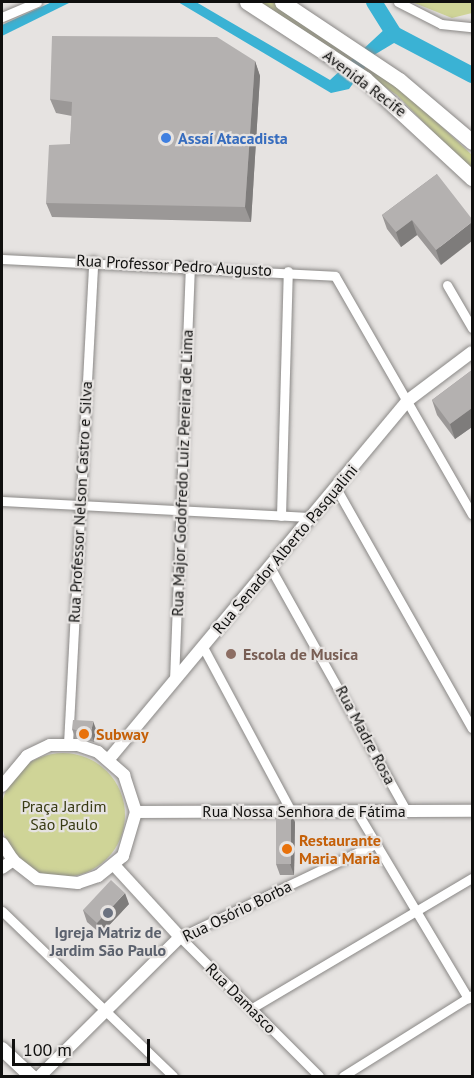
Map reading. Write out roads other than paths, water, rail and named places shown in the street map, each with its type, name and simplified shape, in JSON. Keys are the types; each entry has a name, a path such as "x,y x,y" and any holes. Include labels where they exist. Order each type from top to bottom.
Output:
{"main road":[{"name":"Avenida Recife","path":"247,2 346,57 370,73 415,92 472,142"},
{"name":"Avenida Recife","path":"283,2 346,57"},
{"name":"Avenida Recife","path":"370,73 472,178"},
{"path":"2,1048 31,1077"}],"street":[{"path":"2,17 37,2"},
{"path":"398,2 412,6 441,24 472,27"},
{"name":"Rua Professor Pedro Augusto","path":"2,259 93,261 329,273 343,284 407,401"},
{"name":"Rua Professor Nelson Castro e Silva","path":"68,744 93,261"},
{"name":"Rua Major Godofredo Luiz Pereira de Lima","path":"174,681 190,266"},
{"path":"281,516 288,271"},
{"path":"447,285 472,328"},
{"name":"Rua Senador Alberto Pasqualini","path":"109,759 407,401 472,352"},
{"path":"407,401 472,514"},
{"path":"336,488 472,728"},
{"path":"2,501 179,513 310,518"},
{"name":"Rua Madre Rosa","path":"270,567 406,810"},
{"path":"203,646 291,811"},
{"path":"2,786 27,756 68,744 109,759 124,775 136,812 133,834 115,866 78,883 57,884 37,879 13,861 2,843"},
{"name":"Rua Nossa Senhora de Fátima","path":"136,812 472,811"},
{"path":"343,1077 358,1073 470,996 357,812"},
{"name":"Rua Osório Borba","path":"40,1077 105,1009 180,937 375,844"},
{"path":"2,868 13,861"},
{"name":"Rua Damasco","path":"115,866 180,937 319,1077"},
{"path":"252,1008 417,913 472,878"},
{"path":"2,911 173,1077"}],"water":[{"path":"52,2 71,2 2,36 2,25"},
{"path":"178,2 196,2 330,80 387,27 399,40 374,55 349,89 331,93"}],"waterway":[{"path":"374,2 394,34 472,75"}],"place":[{"name":"Assaí Atacadista","path":"166,138"},
{"name":"Escola de Musica","path":"231,654"},
{"name":"Subway","path":"84,734"},
{"name":"Restaurante Maria Maria","path":"287,849"},
{"name":"Igreja Matriz de Jardim São Paulo","path":"108,913"}],"park label":[{"name":"Praça Jardim São Paulo","path":"64,815"}]}
